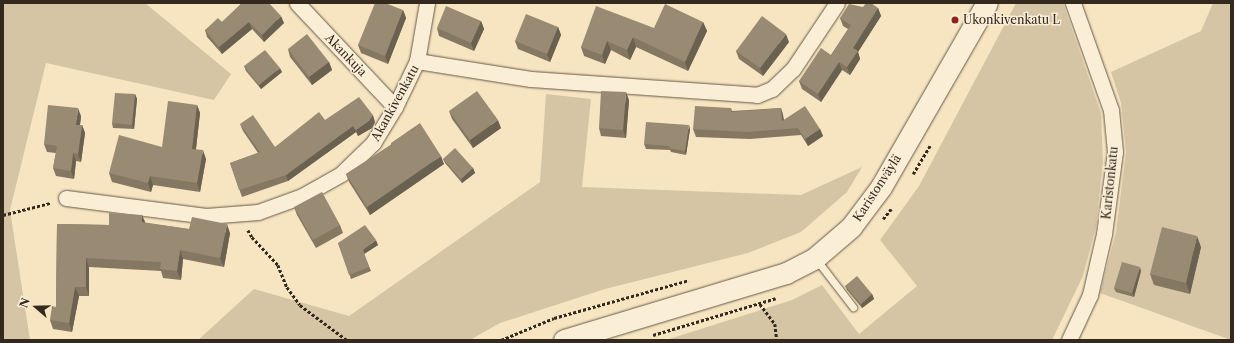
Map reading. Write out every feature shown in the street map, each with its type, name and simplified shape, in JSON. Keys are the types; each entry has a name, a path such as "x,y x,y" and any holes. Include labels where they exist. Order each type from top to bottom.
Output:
{"street":[{"name":"Akankuja","path":"297,3 395,107"},
{"path":"417,61 427,3"},
{"name":"Akankivenkatu","path":"66,198 206,216 258,212 302,196 341,174 373,143 395,107 417,61 531,79 757,95 772,89 790,73 837,3"},
{"name":"Karistonväylä","path":"564,340 786,273 815,258 851,227 881,187 987,3"},
{"name":"Karistonkatu","path":"1069,340 1090,295 1104,234 1115,152 1111,110 1073,3"}],"lane":[{"path":"815,258 853,307"}],"path":[{"path":"3,215 66,198"},
{"path":"241,213 252,237 278,265 287,287 300,304 347,340"},
{"path":"501,340 554,318 696,278"},
{"path":"760,304 776,324 777,340"}],"shaded area":[{"path":"3,3 145,3 231,74 214,100 46,63 10,210 30,340 3,340"},
{"path":"1016,3 1063,3 1101,113 1103,162 1096,227 1083,276 1052,340 666,340 792,300 822,285 859,334 917,286 880,240 919,186"},
{"path":"1213,3 1231,3 1231,340 1100,293 1116,232 1126,152 1121,103 1111,72 1201,31"},
{"path":"546,94 591,99 582,187 801,195 862,167 847,192 801,232 748,253 605,289 500,323 470,340 198,340 254,289 349,316 540,182"}],"building":[{"path":"242,3 269,3 281,16 262,35 249,22 219,47 205,30 218,18 222,22"},
{"path":"375,3 385,3 403,10 385,56 358,45"},
{"path":"866,3 871,3 878,8 853,48 858,51 847,67 839,62 818,94 799,81 821,48 831,55 851,25 840,18 849,4 863,7"},
{"path":"665,4 703,22 685,62 633,37 627,50 607,41 602,55 581,47 596,6 654,28"},
{"path":"446,6 481,21 471,43 437,28"},
{"path":"526,14 558,27 547,54 515,41"},
{"path":"762,16 786,34 760,68 736,51"},
{"path":"307,34 329,62 309,77 288,49"},
{"path":"265,50 280,68 259,85 244,66"},
{"path":"477,91 498,120 470,140 449,111"},
{"path":"601,91 626,92 623,130 599,128"},
{"path":"115,93 135,94 132,125 112,123"},
{"path":"359,97 373,115 369,121 356,130 353,126 286,175 239,190 230,163 260,152 240,124 253,115 275,147 319,112 325,120"},
{"path":"168,101 197,105 192,149 203,150 197,183 150,176 148,183 109,173 119,135 162,147"},
{"path":"48,105 78,108 76,125 82,125 78,154 73,153 71,171 53,168 57,146 44,144"},
{"path":"695,106 731,108 731,112 781,108 782,121 805,106 820,129 805,139 798,128 747,132 693,129"},
{"path":"646,122 689,125 685,151 669,148 670,146 644,144"},
{"path":"420,123 441,156 367,207 346,174 392,144 391,143"},
{"path":"455,148 473,168 461,179 443,159"},
{"path":"322,192 340,225 313,240 294,207"},
{"path":"109,213 142,215 142,222 189,229 192,217 227,224 220,258 180,250 177,271 160,269 161,262 86,258 86,287 75,287 69,323 50,320 52,306 56,307 57,224 109,225"},
{"path":"365,225 376,240 363,250 369,267 349,275 338,243"},
{"path":"1162,227 1197,236 1186,283 1150,274"},
{"path":"1122,262 1140,267 1132,293 1114,288"},
{"path":"857,276 872,294 861,304 845,286"}],"place":[{"name":"Ukonkivenkatu L","path":"955,20"}]}
